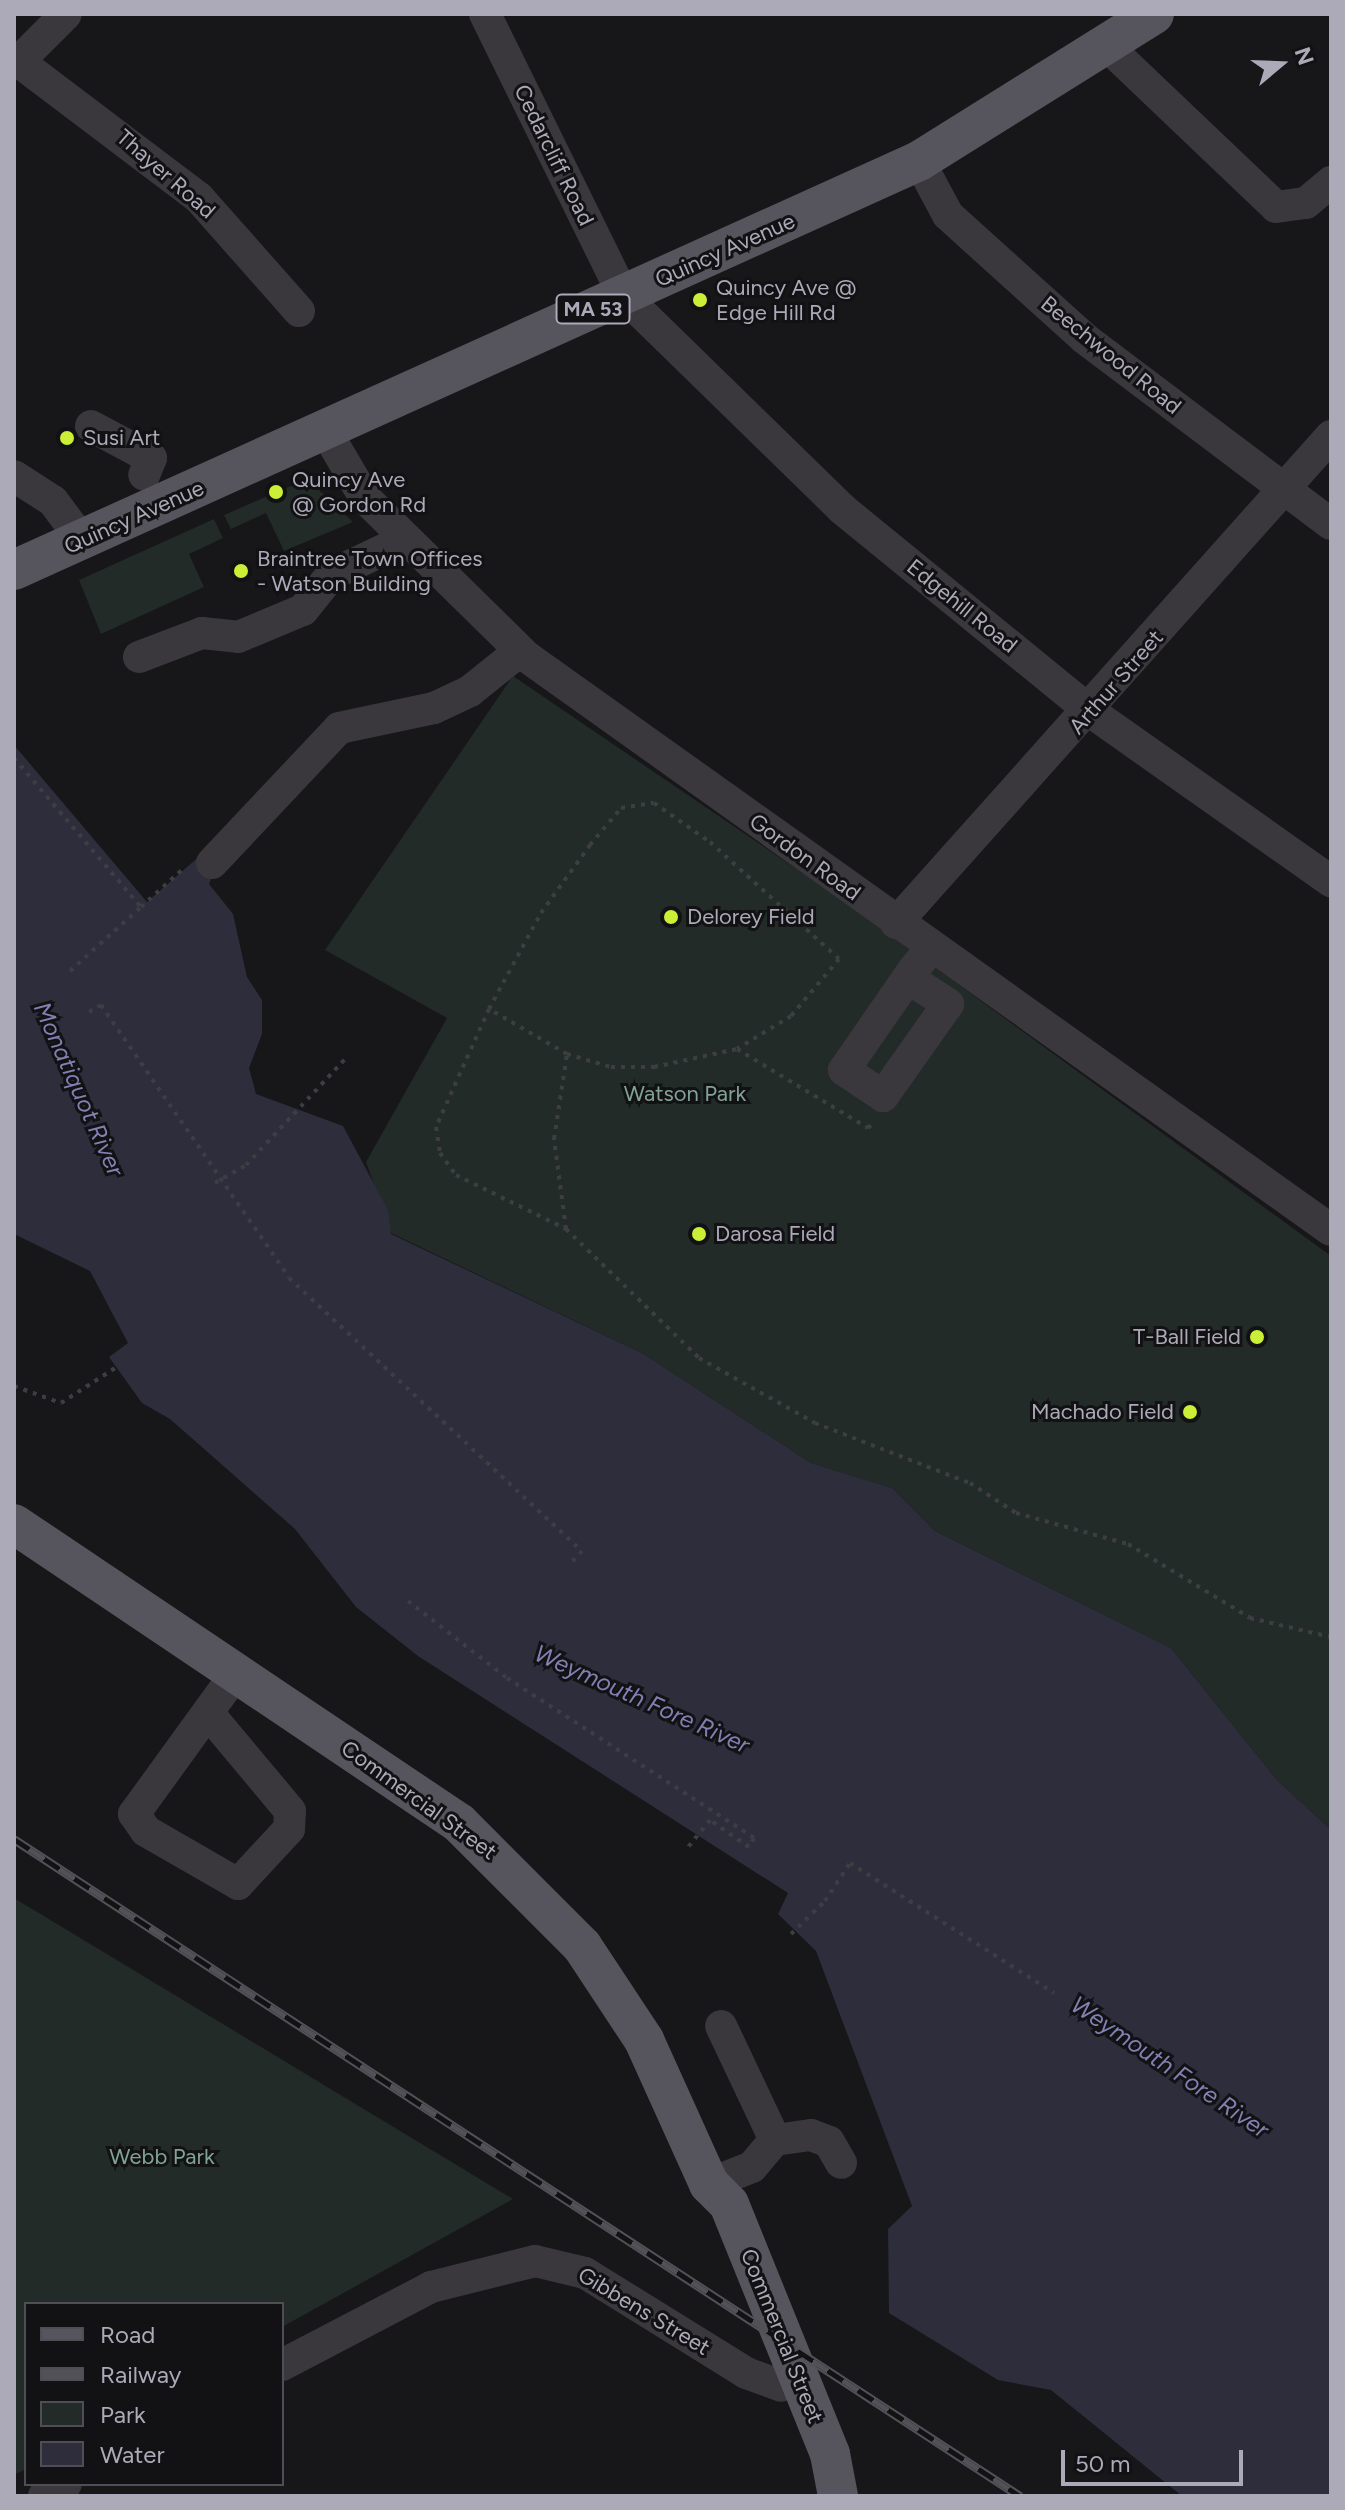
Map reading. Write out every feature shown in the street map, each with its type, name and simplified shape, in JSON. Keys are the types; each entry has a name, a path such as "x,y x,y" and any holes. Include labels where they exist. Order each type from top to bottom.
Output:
{"main road":[{"name":"Quincy Avenue","path":"14,570 327,433 919,161 1154,14"},
{"name":"Commercial Street","path":"14,1524 447,1814 543,1901 630,2015 709,2184 729,2204 830,2454 838,2496"},
{"name":"Commercial Street","path":"709,2184 710,2212 781,2386 831,2496"}],"street":[{"path":"16,60 66,14"},
{"name":"Cedarcliff Road","path":"485,14 623,295"},
{"path":"1107,46 1276,207 1306,203 1331,182"},
{"name":"Thayer Road","path":"16,60 199,198 299,311"},
{"name":"Beechwood Road","path":"919,161 948,215 1073,328 1331,524"},
{"name":"Edgehill Road","path":"623,295 841,508 1091,712 1331,881"},
{"path":"91,426 151,458 144,475"},
{"name":"Gordon Road","path":"327,433 349,477 406,539 520,651 896,923 1331,1230"},
{"name":"Arthur Street","path":"896,923 1091,712 1331,436"},
{"path":"14,476 53,501 82,540"},
{"path":"139,657 202,633 238,637 303,610 331,575 406,539"},
{"path":"204,860 339,728 434,708 470,691 520,651"},
{"path":"908,978 948,1004 883,1096 844,1070 908,978 932,947"},
{"path":"209,1714 290,1811 289,1829 238,1884 135,1823 138,1803 209,1714 236,1673"},
{"path":"721,2026 775,2140"},
{"path":"709,2184 752,2167 775,2140 811,2135 829,2142 841,2163"},
{"name":"Gibbens Street","path":"284,2364 431,2287 535,2261 585,2273 695,2340 781,2386"},
{"path":"44,2496 62,2486"}],"path":[{"path":"14,758 141,907"},
{"path":"489,1009 567,1054 611,1067 654,1067 737,1049 791,1016 839,959 710,842 654,803 621,808 590,845 541,913 489,1009 436,1127 440,1153 456,1175 566,1229 663,1330 753,1393 928,1472 970,1483 1016,1513 1128,1544 1250,1618 1331,1637"},
{"path":"70,971 141,907 204,860"},
{"path":"89,1012 101,1005 216,1182 289,1278 582,1551 570,1564"},
{"path":"737,1049 868,1128 883,1096"},
{"path":"566,1229 554,1139 567,1054"},
{"path":"216,1182 246,1165 348,1056"},
{"path":"14,1386 61,1403 115,1368"},
{"path":"408,1601 507,1678 754,1838 749,1847 710,1820 688,1847"},
{"path":"791,1934 850,1863 1054,1993"}],"green space":[{"path":"307,479 353,522 284,551 266,513 231,529 224,515"},
{"path":"214,519 223,538 189,554 204,587 101,634 79,580"},
{"name":"Watson Park","path":"513,676 848,904 1331,1256 1331,1830 1277,1780 1171,1648 935,1531 892,1488 811,1463 642,1353 391,1233 366,1162 447,1018 325,950"},
{"name":"Webb Park","path":"14,1898 513,2199 284,2326 284,2302 24,2302 24,2470 14,2475"}],"water":[{"path":"14,745 147,902 202,854 216,867 209,884 233,914 247,977 262,1000 262,1034 249,1068 256,1094 343,1126 388,1210 391,1234 642,1353 811,1463 892,1488 935,1531 1171,1648 1277,1780 1331,1830 1331,2496 1182,2496 1051,2390 998,2380 889,2313 888,2229 912,2206 816,1951 778,1914 788,1893 418,1656 356,1607 295,1529 170,1419 142,1403 109,1357 128,1343 90,1271 14,1234"}],"railway":[{"path":"14,1839 1020,2496"}],"place":[{"name":"Quincy Ave @ Edge Hill Rd","path":"700,300"},
{"name":"Susi Art","path":"67,438"},
{"name":"Quincy Ave @ Gordon Rd","path":"276,492"},
{"name":"Braintree Town Offices - Watson Building","path":"241,571"},
{"name":"Delorey Field","path":"671,917"},
{"name":"Darosa Field","path":"699,1234"},
{"name":"T-Ball Field","path":"1257,1337"},
{"name":"Machado Field","path":"1190,1412"}],"water label":[{"name":"Monatiquot River","path":"79,1089"},
{"name":"Weymouth Fore River","path":"642,1699"},
{"name":"Weymouth Fore River","path":"1170,2067"}]}
